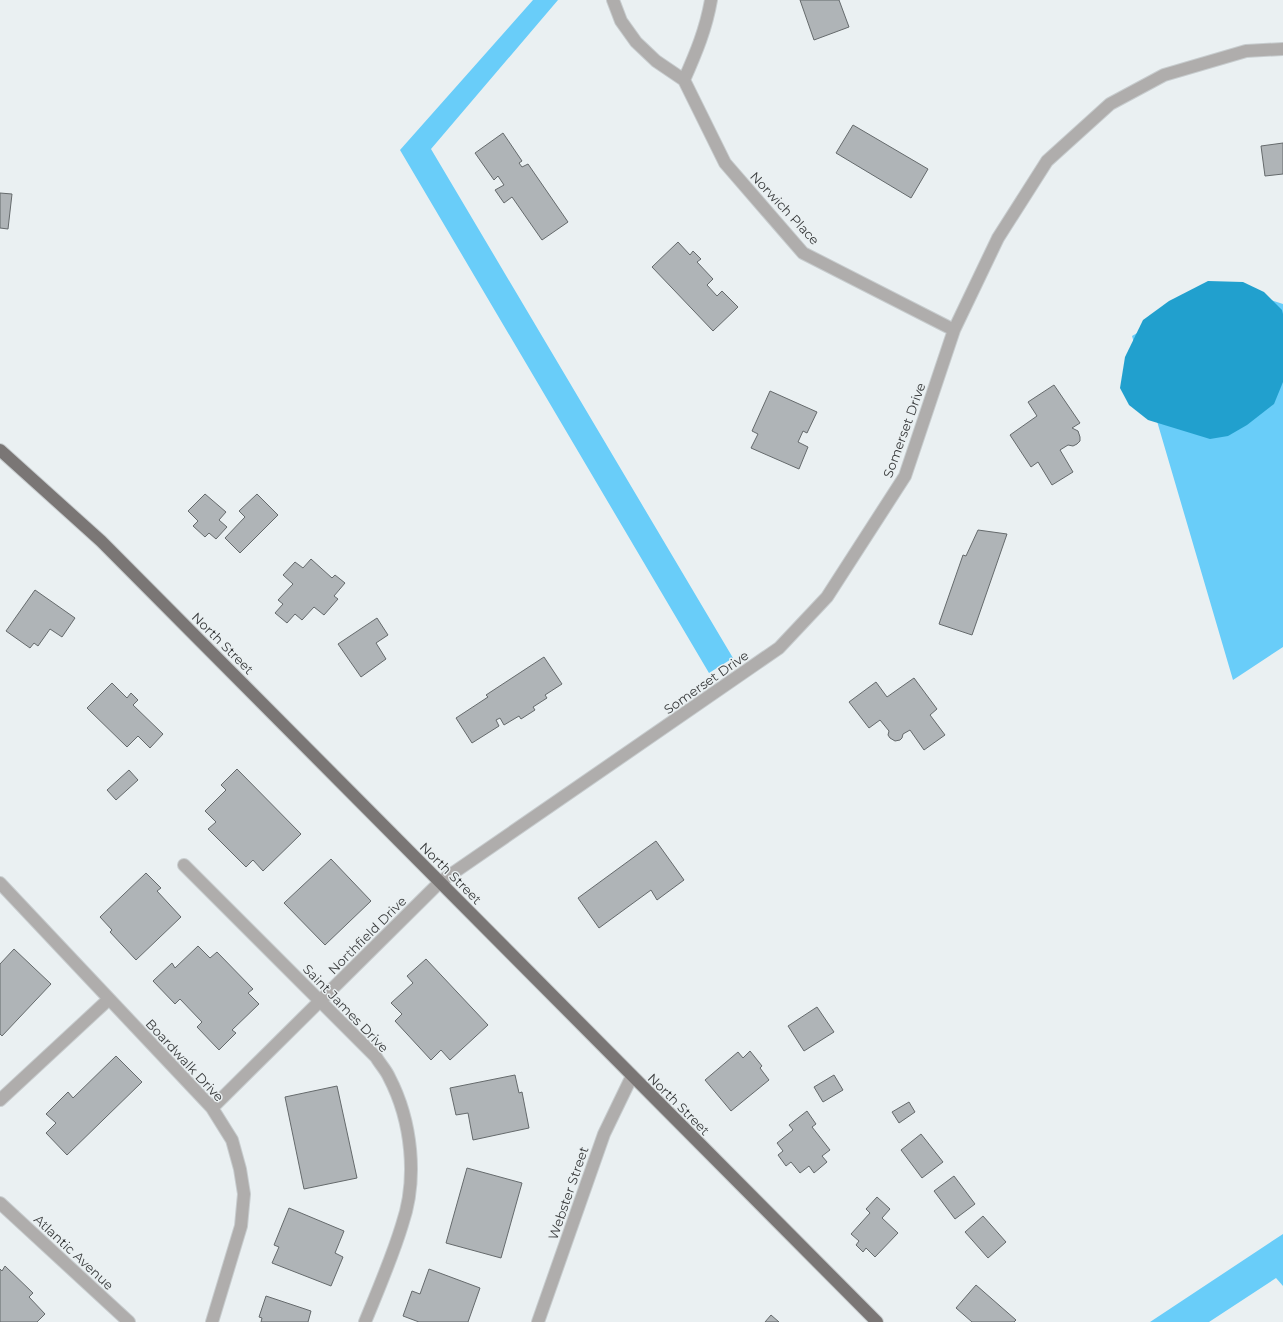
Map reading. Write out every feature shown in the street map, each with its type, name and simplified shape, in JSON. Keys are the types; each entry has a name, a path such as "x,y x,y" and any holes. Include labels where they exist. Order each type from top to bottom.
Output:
{"main road":[{"name":"North Street","path":"0,450 101,541 877,1322"}],"street":[{"name":"Norwich Place","path":"614,0 621,21 636,42 656,60 684,80 725,163 803,253 954,330"},
{"path":"684,80 699,45 708,17 711,0"},
{"name":"Somerset Drive","path":"440,882 779,648 827,597 905,476 954,330 998,238 1047,161 1110,104 1164,75 1246,51 1283,49"},
{"name":"Saint James Drive","path":"184,865 376,1057 389,1077 399,1098 409,1141 411,1182 403,1224 365,1322"},
{"name":"Northfield Drive","path":"212,1108 440,882"},
{"name":"Boardwalk Drive","path":"0,883 212,1108 232,1140 240,1169 244,1194 241,1226 212,1322"},
{"path":"0,1100 109,999"},
{"name":"Webster Street","path":"538,1322 604,1134 632,1076"},
{"name":"Atlantic Avenue","path":"0,1203 129,1322"}],"shaded area":[{"path":"533,0 558,0 431,149 733,658 709,673 400,150"},
{"path":"1208,281 1243,282 1264,292 1282,310 1283,314 1283,382 1274,404 1247,425 1228,436 1210,439 1148,420 1129,405 1120,388 1125,357 1143,320 1169,301"},
{"path":"1223,284 1283,304 1283,647 1233,680 1132,336"},
{"path":"1283,1234 1283,1286 1276,1278 1209,1322 1150,1322"}],"building":[{"path":"800,0 839,0 849,27 814,40"},
{"path":"853,125 928,169 911,198 836,153"},
{"path":"503,133 522,161 519,163 522,167 528,164 568,222 542,240 512,197 504,203 495,190 504,185 498,176 494,180 475,153"},
{"path":"1283,143 1283,174 1265,176 1261,146"},
{"path":"0,193 12,194 8,229 0,228"},
{"path":"678,242 690,255 693,251 701,259 697,262 713,279 707,285 717,296 722,291 738,307 713,331 652,267"},
{"path":"1054,385 1080,423 1072,428 1078,431 1080,441 1073,446 1068,445 1060,450 1073,472 1052,485 1038,462 1031,467 1010,435 1037,416 1028,402"},
{"path":"770,391 817,412 807,433 803,431 798,442 808,447 799,469 751,448 758,434 752,431"},
{"path":"205,494 226,512 219,520 227,527 216,539 209,533 205,537 193,526 198,521 188,511"},
{"path":"257,494 278,515 240,553 225,538 245,517 239,511"},
{"path":"978,530 1007,534 972,635 939,624 963,555 966,556"},
{"path":"311,559 332,578 335,575 345,583 334,596 338,599 324,615 314,607 302,620 295,614 287,623 275,613 283,604 278,600 293,584 283,575 295,562 303,568"},
{"path":"35,590 75,618 62,637 50,629 38,646 34,643 30,648 6,631"},
{"path":"377,618 388,635 376,643 386,659 361,677 338,644"},
{"path":"544,657 562,684 545,695 547,698 533,707 535,710 521,719 519,716 504,725 500,718 496,720 499,726 472,743 456,718 488,697 486,695"},
{"path":"914,678 937,709 930,715 945,735 924,750 910,730 903,734 900,740 895,741 890,738 888,735 889,731 880,720 869,728 849,702 876,682 887,697"},
{"path":"112,683 127,698 131,693 138,700 133,705 163,734 150,748 138,736 127,747 87,708"},
{"path":"237,769 301,834 263,871 253,860 246,867 208,829 216,822 205,811 226,790 221,785"},
{"path":"129,770 138,780 116,800 107,790"},
{"path":"656,841 684,880 657,900 651,890 599,928 578,898"},
{"path":"331,859 371,901 325,945 284,903"},
{"path":"146,873 161,888 157,891 181,917 136,960 110,932 112,930 100,917"},
{"path":"198,946 210,958 217,952 253,989 248,993 259,1004 232,1030 236,1033 219,1050 197,1027 202,1022 180,999 175,1004 153,981 172,963 175,968"},
{"path":"14,949 51,984 2,1036 0,1034 0,964"},
{"path":"426,959 488,1025 450,1060 441,1050 431,1060 395,1021 402,1014 391,1003 413,983 407,976"},
{"path":"817,1007 834,1032 804,1051 788,1026"},
{"path":"750,1051 762,1066 760,1068 769,1080 731,1111 705,1080 738,1052 743,1058"},
{"path":"116,1056 142,1082 67,1155 46,1133 56,1123 46,1114 68,1092 73,1098"},
{"path":"515,1075 519,1093 522,1092 529,1128 473,1140 468,1113 456,1115 450,1088"},
{"path":"834,1075 843,1090 823,1102 814,1087"},
{"path":"337,1086 357,1178 304,1189 285,1097"},
{"path":"909,1102 915,1112 899,1123 892,1112"},
{"path":"807,1111 816,1124 812,1127 830,1150 822,1156 827,1162 814,1173 809,1166 800,1173 791,1162 786,1166 778,1155 783,1151 777,1143 793,1130 789,1125"},
{"path":"921,1134 943,1162 922,1178 901,1150"},
{"path":"467,1168 522,1183 501,1258 446,1243"},
{"path":"954,1176 975,1204 955,1219 934,1191"},
{"path":"877,1197 890,1209 882,1218 898,1233 875,1257 866,1248 863,1252 856,1245 859,1241 851,1234 870,1213 866,1209"},
{"path":"289,1208 344,1231 335,1253 343,1257 331,1286 272,1263 279,1247 274,1245"},
{"path":"983,1216 1006,1242 988,1258 965,1232"},
{"path":"5,1266 33,1293 29,1297 45,1314 37,1322 0,1322 0,1269 2,1271"},
{"path":"429,1269 480,1288 468,1322 419,1322 403,1316 412,1291 420,1294"},
{"path":"976,1285 1016,1320 1014,1322 972,1322 956,1308"},
{"path":"266,1296 311,1311 308,1322 261,1322 262,1318 259,1317"},
{"path":"771,1315 779,1322 765,1322"}]}
